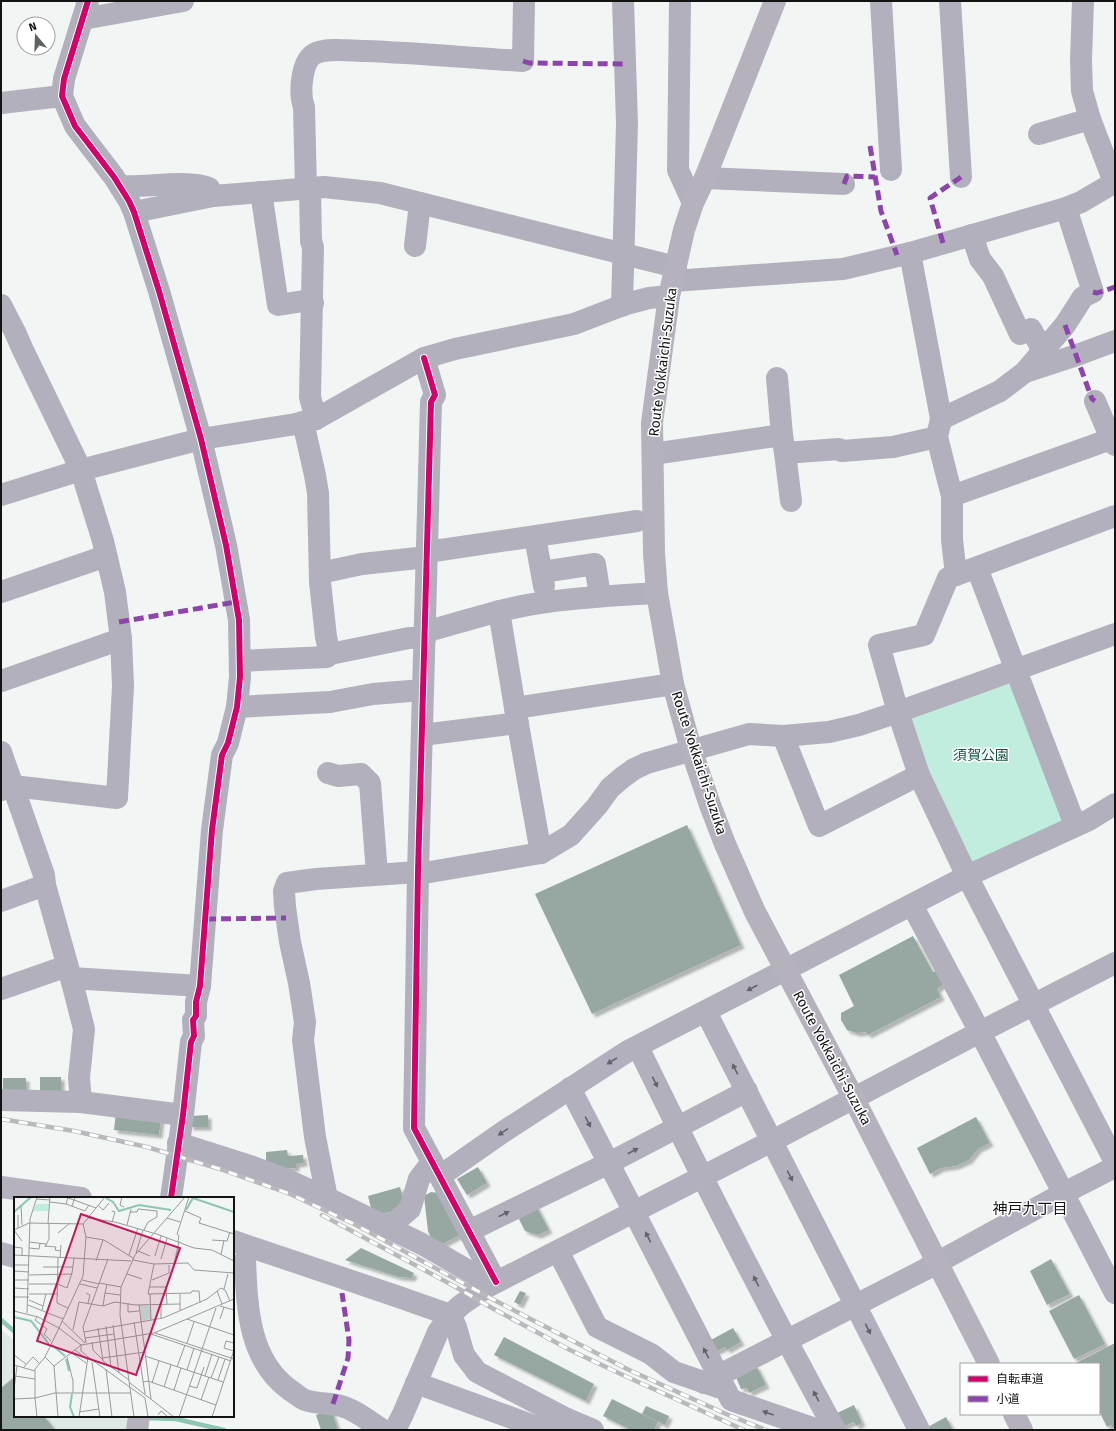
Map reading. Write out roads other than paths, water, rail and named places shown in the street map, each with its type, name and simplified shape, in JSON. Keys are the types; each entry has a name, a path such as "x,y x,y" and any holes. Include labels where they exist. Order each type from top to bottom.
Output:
{"main road":[{"name":"Route Yokkaichi-Suzuka","path":"775,1 705,178 693,203 684,230 673,281 652,423 654,553 658,593 674,684 691,749 710,805 741,883 854,1099 988,1363"},
{"path":"1,1187 74,1197"},
{"path":"1014,1415 1022,1430"},
{"path":"137,1430 140,1417"}],"street":[{"path":"171,1197 183,1116 191,1042 194,1036 193,1020 196,1016 196,1002 200,986 212,830 222,755 228,743 237,707 240,677 239,620 226,545 201,439 159,292 134,212 129,200 120,186 75,126 62,96 64,79 85,10 183,1"},
{"path":"330,654 320,573 318,492 310,421 313,246 311,241 304,107 302,101 305,66 309,58 315,53 326,50 391,52 523,61 524,1"},
{"path":"622,306 626,123 623,1"},
{"path":"680,1 678,170 693,203"},
{"path":"881,1 891,170"},
{"path":"950,1 961,177"},
{"path":"1,495 81,470 201,439 310,421 424,358 455,349 574,324 622,306 649,298 673,281 843,269 910,253 1066,208 1080,202 1115,182 1090,119 1082,91 1083,1"},
{"path":"1,103 62,96"},
{"path":"1039,134 1090,119"},
{"path":"705,178 844,184"},
{"path":"120,186 200,185 209,188 213,196"},
{"path":"134,212 213,196 324,187 380,193 623,254 673,281"},
{"path":"261,192 278,305 304,301 313,303"},
{"path":"415,246 420,203"},
{"path":"653,454 784,444 839,449 842,451 893,447 939,428 1000,391 1025,372 1065,325 1083,297 1093,292 1066,208"},
{"path":"972,235 980,259 993,276 1020,334 1031,329 1043,352"},
{"path":"910,253 939,428 952,496 952,577 924,635 879,645 898,712 919,775 967,876 1115,1162"},
{"path":"1,305 81,470 103,541 114,592 121,639 123,686 117,798 7,788"},
{"path":"1025,372 1115,341"},
{"path":"424,358 435,396 430,402 418,873 414,1128 468,1231 491,1285"},
{"path":"777,378 791,501"},
{"path":"952,496 1113,442 1095,401"},
{"path":"952,577 1115,516"},
{"path":"320,573 362,564 637,521"},
{"path":"534,537 542,572 546,602"},
{"path":"1,592 106,556"},
{"path":"542,572 595,564 600,596"},
{"path":"978,568 1075,826"},
{"path":"240,661 327,658 330,654 425,635 499,612 546,602 600,596 658,593"},
{"path":"499,612 541,853"},
{"path":"327,1198 315,1137 303,1040 305,1022 285,907 284,891 287,883 377,874 418,873 541,853 571,835 597,806 610,788 623,776 647,763 691,749 749,734 783,736 829,732 860,725 1115,634"},
{"path":"1,681 121,639"},
{"path":"422,735 674,684"},
{"path":"237,707 330,702 373,694 423,690"},
{"path":"783,736 819,826 919,775"},
{"path":"1,752 7,788 44,875 45,885 84,1029 79,1078 81,1102"},
{"path":"328,773 338,776 361,774 370,783 377,874"},
{"path":"388,1228 410,1209 419,1179 503,1132 628,1052 912,904 967,876 1089,820 1115,804"},
{"path":"1,901 45,885"},
{"path":"912,904 1115,1293"},
{"path":"395,1430 438,1332 450,1315 461,1305 491,1285 1115,963"},
{"path":"1,989 69,972 200,986"},
{"path":"706,1012 919,1430"},
{"path":"638,1047 702,1177 835,1430"},
{"path":"570,1088 635,1212 715,1383 731,1400 818,1430"},
{"path":"468,1231 609,1163 747,1091"},
{"path":"1,1100 81,1102 183,1116"},
{"path":"178,1143 283,1178 422,1244 491,1285"},
{"path":"558,1251 598,1327 651,1354 674,1372 715,1383 855,1304 938,1263 1064,1194 1115,1168"},
{"path":"234,1241 450,1315 456,1327 464,1355 477,1372 564,1425 593,1430"},
{"path":"1,1253 14,1257"},
{"path":"245,1260 246,1297 250,1323 262,1358 272,1373 286,1387 304,1400 342,1406 383,1430"},
{"path":"416,1383 545,1430"}],"waterway":[{"path":"1,1320 14,1331"},
{"path":"145,1418 176,1419 224,1430"}],"railway":[{"path":"1,1119 74,1131 147,1147 220,1169 290,1194 356,1225 496,1301 627,1369 726,1414 766,1430"},
{"path":"322,1215 570,1350 744,1430"}],"district":[{"name":"神戸九丁目","path":"1030,1209"}],"park label":[{"name":"須賀公園","path":"981,755"}]}
